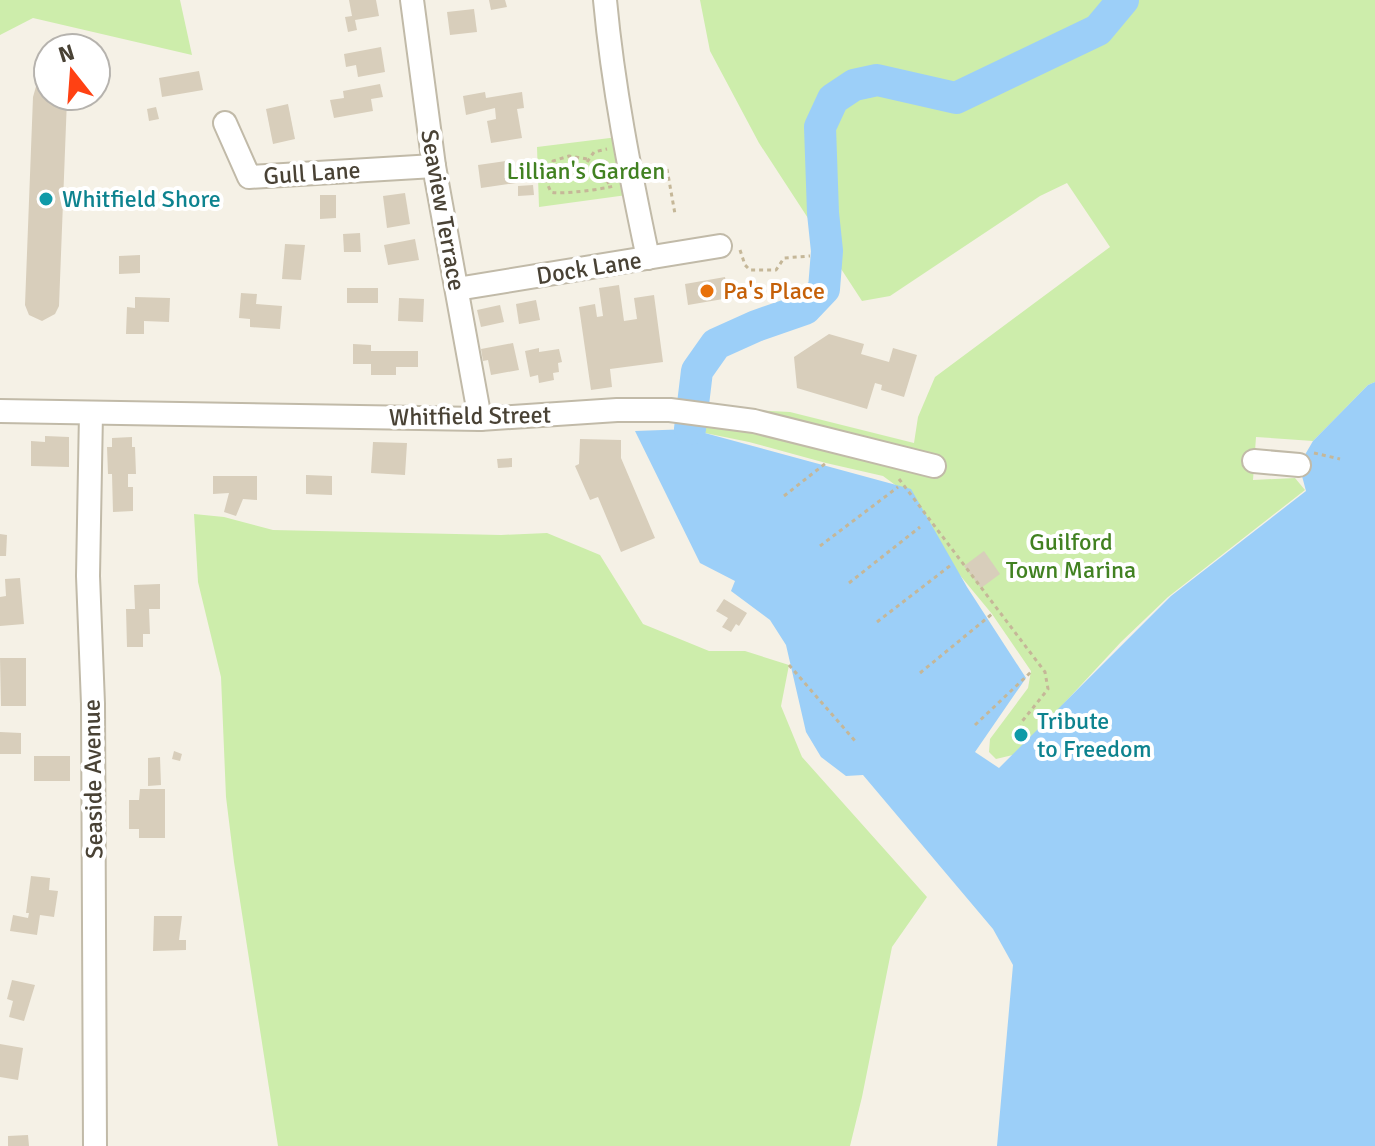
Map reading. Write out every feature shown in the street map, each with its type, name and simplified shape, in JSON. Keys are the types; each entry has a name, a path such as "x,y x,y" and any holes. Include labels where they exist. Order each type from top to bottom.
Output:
{"street":[{"name":"Seaview Terrace","path":"412,0 434,166 480,419"},
{"path":"605,0 636,205 648,258"},
{"name":"Gull Lane","path":"225,123 249,177 434,166"},
{"name":"Dock Lane","path":"457,289 729,244"},
{"name":"Whitfield Street","path":"0,411 480,419 617,410 670,410 709,414 812,434 934,466"},
{"name":"Seaside Avenue","path":"91,413 88,576 93,704 95,1146"},
{"path":"1254,461 1299,465"}],"path":[{"path":"554,173 579,174 587,159 606,148 611,156 600,168 610,186 603,191 583,189 557,195 551,192 546,181 554,173 553,161 569,156 587,159"},
{"path":"667,169 675,214"},
{"path":"729,244 750,270 776,270 784,258 810,256"},
{"path":"784,496 826,463"},
{"path":"896,477 1045,672 1048,689 1020,724"},
{"path":"820,546 898,487"},
{"path":"849,583 920,527"},
{"path":"877,622 951,565"},
{"path":"920,673 992,614"},
{"path":"789,665 856,742"},
{"path":"975,725 1032,671"}],"green space":[{"path":"0,0 180,0 192,55 112,36 112,32 93,32 33,18 0,35"},
{"name":"Guilford Town Marina","path":"700,0 1375,0 1375,382 1368,385 1313,441 1256,437 1253,480 1295,478 1305,490 1168,597 1121,642 1017,754 996,759 989,752 990,739 1028,688 1031,671 992,614 920,527 898,487 883,476 705,433 709,408 790,412 914,443 918,417 935,377 1110,247 1067,183 1040,196 890,296 862,301 759,143 710,51"},
{"name":"Lillian's Garden","path":"618,137 627,195 539,207 537,147"},
{"path":"194,514 224,517 273,530 501,535 547,533 600,555 643,624 709,651 745,651 789,665 781,706 802,757 927,897 892,947 850,1146 278,1146 234,862 226,797 221,677 198,582"}],"water":[{"path":"1375,382 1375,1146 997,1146 1013,965 993,929 863,775 846,776 821,757 806,732 786,645 770,620 731,591 735,581 700,563 635,431 690,429 911,489 967,587 1026,678 975,752 999,768 1171,596 1306,491 1299,465 1313,441 1368,385"}],"building":[{"path":"349,0 376,0 379,16 355,20 357,30 348,32 345,17 352,16"},
{"path":"489,0 505,0 507,7 491,10"},
{"path":"474,9 477,32 450,35 447,12"},
{"path":"381,47 385,72 358,77 356,65 346,67 344,54"},
{"path":"199,71 203,90 162,97 159,78"},
{"path":"380,84 383,97 371,99 373,111 334,118 330,100 344,98 343,91"},
{"path":"485,92 486,98 522,92 524,108 517,109 522,138 491,143 487,121 496,119 495,108 466,115 463,96"},
{"path":"288,104 295,139 273,144 266,109"},
{"path":"156,107 159,119 149,121 147,109"},
{"name":"Whitfield Shore","path":"32,112 66,112 59,306 55,314 42,321 29,315 25,305"},
{"path":"506,161 507,171 514,170 516,183 481,188 478,165"},
{"path":"533,185 534,195 518,196 518,186"},
{"path":"405,193 410,224 387,228 383,196"},
{"path":"320,195 336,195 336,218 320,219"},
{"path":"360,233 361,252 344,252 343,234"},
{"path":"415,239 419,260 388,265 384,245"},
{"path":"285,244 305,245 301,280 282,279"},
{"path":"140,255 140,273 119,274 119,256"},
{"name":"Pa's Place","path":"725,277 729,298 688,305 685,284"},
{"path":"619,285 624,321 637,319 634,298 654,295 663,362 610,369 612,387 591,390 579,307 595,304 597,317 603,316 599,288"},
{"path":"347,288 378,288 378,303 347,303"},
{"path":"241,293 257,294 256,304 282,306 280,329 250,327 250,319 239,318"},
{"path":"135,297 170,298 169,322 144,321 144,334 126,334 127,307 135,308"},
{"path":"399,298 424,299 423,322 398,321"},
{"path":"536,300 540,320 519,324 516,304"},
{"path":"500,305 504,322 481,327 477,310"},
{"path":"829,334 864,344 861,354 889,362 893,348 917,355 904,397 881,390 882,385 875,383 867,409 797,388 794,357"},
{"path":"513,343 519,370 491,375 488,360 483,361 481,349"},
{"path":"353,344 371,345 371,351 418,351 418,367 396,367 396,375 371,375 371,364 353,364"},
{"path":"539,348 539,352 559,349 562,362 558,363 559,372 553,373 554,380 539,383 538,375 530,377 525,351"},
{"path":"45,436 69,437 69,467 31,466 31,441 45,442"},
{"path":"132,437 136,474 128,474 128,487 133,487 133,511 113,512 112,474 108,474 107,447 112,447 112,438"},
{"path":"580,439 621,440 621,458 655,538 621,552 598,497 590,500 575,466 579,464"},
{"path":"373,442 407,443 405,475 371,473"},
{"path":"512,458 512,467 498,468 497,459"},
{"path":"306,475 332,476 332,495 306,494"},
{"path":"213,476 257,476 257,500 243,499 236,516 224,512 229,493 213,494"},
{"path":"0,534 7,535 6,556 0,556"},
{"path":"984,551 1000,574 981,588 964,566"},
{"path":"20,578 24,624 0,626 0,597 6,596 5,579"},
{"path":"160,584 160,609 149,609 150,634 143,634 143,647 127,647 126,609 135,609 134,585"},
{"path":"724,599 747,613 731,632 722,627 728,618 716,611"},
{"path":"0,658 26,658 26,706 1,706"},
{"path":"0,732 21,733 21,754 0,754"},
{"path":"174,751 182,754 180,761 172,759"},
{"path":"34,756 70,756 70,781 34,781"},
{"path":"160,757 161,785 148,786 148,758"},
{"path":"140,789 165,789 165,838 139,838 139,829 129,829 129,800 139,800"},
{"path":"31,876 50,878 49,890 58,891 54,917 40,915 37,935 10,931 13,915 28,918"},
{"path":"154,916 182,916 179,940 186,940 186,950 153,951"},
{"path":"12,980 35,985 24,1021 9,1017 13,1001 7,999"},
{"path":"0,1044 23,1048 18,1080 0,1077"},
{"path":"28,1135 29,1146 8,1146 8,1136"}],"waterway":[{"path":"690,429 697,371 716,344 805,309 824,289 827,251 820,127 833,99 854,85 877,80 956,98 1098,30 1123,0"}],"place":[{"name":"Whitfield Shore","path":"46,199"},
{"name":"Pa's Place","path":"707,291"},
{"name":"Tribute to Freedom","path":"1021,735"}]}
